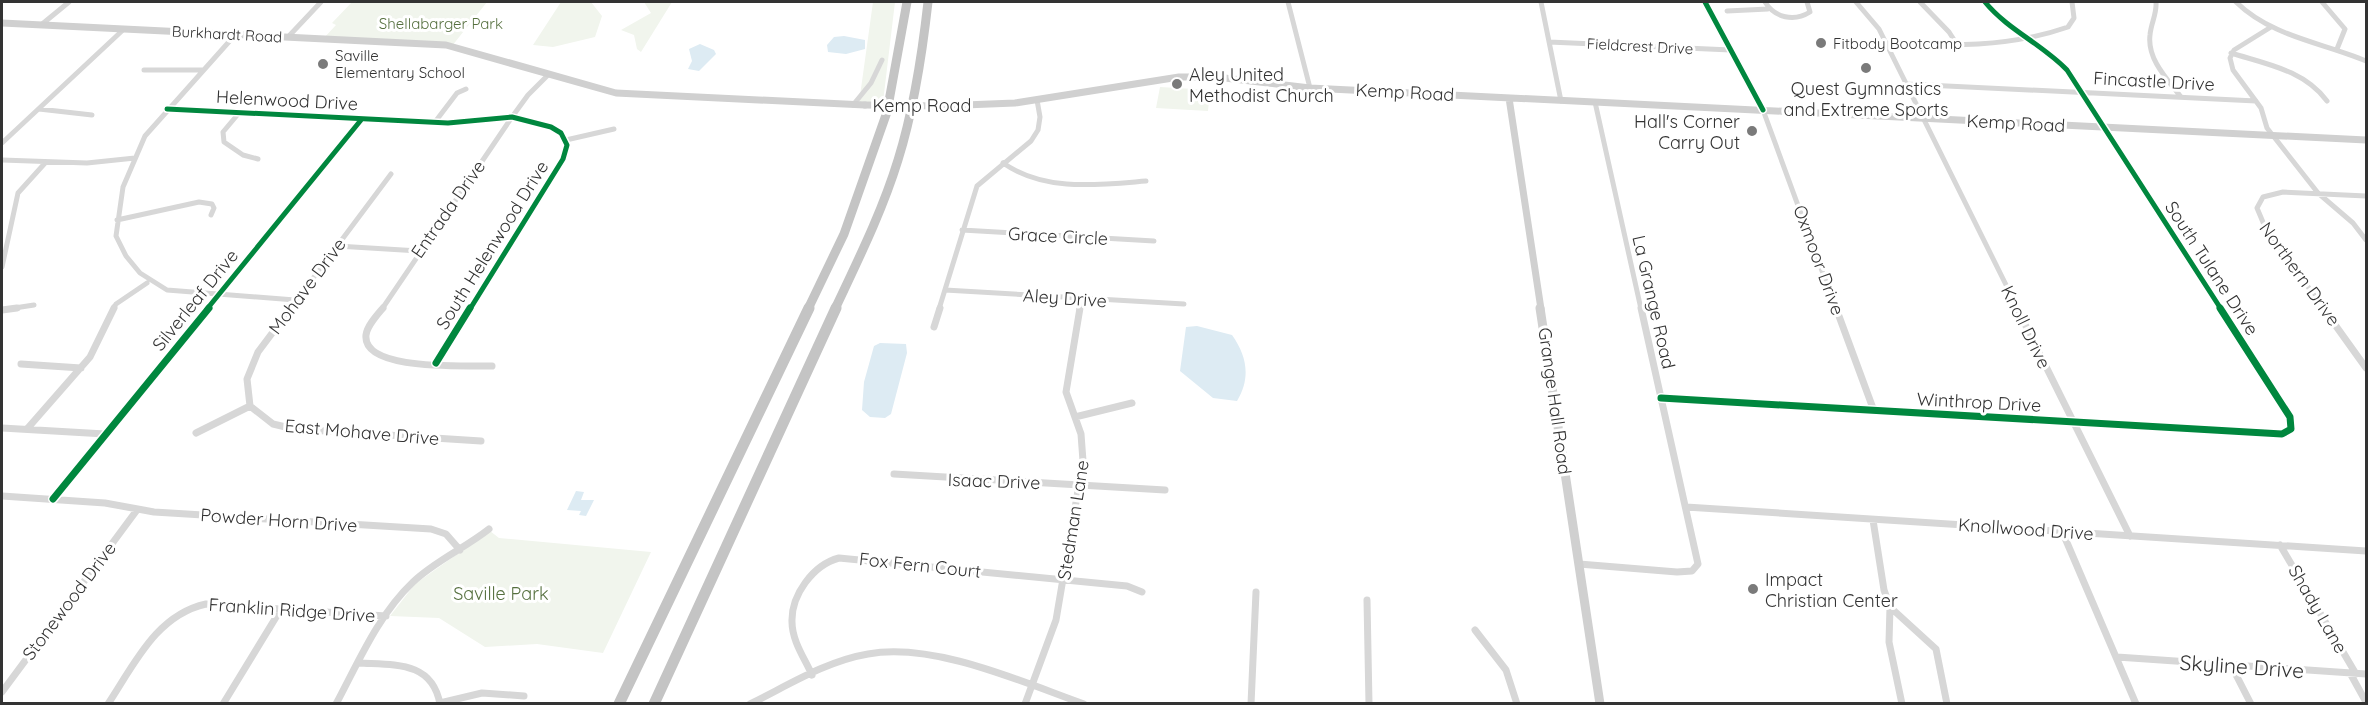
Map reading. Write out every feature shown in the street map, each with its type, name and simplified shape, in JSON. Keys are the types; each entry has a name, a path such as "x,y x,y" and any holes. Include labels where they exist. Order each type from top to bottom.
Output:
{"highway":[{"path":"618,704 844,234 887,112 907,2"},
{"path":"654,704 859,260 886,193 911,110 920,68 928,2"}],"main road":[{"path":"1705,2 1763,110"},
{"name":"Burkhardt Road","path":"2,23 452,46"},
{"name":"Kemp Road","path":"452,46 616,93 853,105 986,106 1037,100 1179,76 1216,77 1310,88 2367,140"},
{"name":"Grange Hall Road","path":"1509,98 1600,704"}],"street":[{"path":"41,25 69,2"},
{"path":"288,37 321,2"},
{"path":"1288,2 1310,88"},
{"path":"1541,2 1561,101"},
{"path":"1765,2 1768,9"},
{"path":"1727,11 1768,9 1786,16 1802,17 1810,12 1807,2"},
{"name":"Knoll Drive","path":"1856,2 1876,24 1886,43 2130,536"},
{"path":"1920,2 1949,32 1958,46"},
{"name":"South Tulane Drive","path":"1985,2 2000,17 2064,66 2290,417 2292,426"},
{"path":"1886,43 1992,46 2069,25 2074,18 2072,2"},
{"path":"2156,2 2156,14 2150,36 2151,51 2181,97"},
{"path":"2236,2 2250,15 2271,27 2337,49 2367,62"},
{"path":"2322,2 2345,28 2337,49"},
{"path":"2271,27 2237,46 2231,53 2233,70 2263,111 2265,123 2318,193 2330,206 2353,223 2367,240"},
{"path":"2,142 124,29"},
{"path":"235,35 148,130 121,195 117,220 118,240 147,283 170,292 295,300"},
{"name":"Fieldcrest Drive","path":"1549,42 1731,50"},
{"path":"2231,53 2306,80 2320,89 2327,100"},
{"path":"853,105 856,97 871,83 882,60"},
{"path":"144,70 203,70"},
{"name":"Entrada Drive","path":"436,363 387,359 370,350 365,340 367,327 512,117 528,95 548,75"},
{"name":"Fincastle Drive","path":"1906,84 2256,100"},
{"path":"435,122 457,93 466,89"},
{"path":"934,327 976,186 1003,163 1022,151 1036,136 1042,121 1037,100"},
{"name":"La Grange Road","path":"1579,564 1677,573 1694,570 1698,561 1595,102"},
{"path":"38,109 92,115"},
{"name":"Helenwood Drive","path":"167,109 435,122 512,117 551,126 566,140"},
{"name":"Oxmoor Drive","path":"1763,110 1874,411"},
{"path":"239,113 223,132 224,142 243,155 258,159"},
{"name":"Silverleaf Drive","path":"53,499 361,120"},
{"path":"566,140 614,129"},
{"name":"South Helenwood Drive","path":"436,363 563,159 566,140"},
{"path":"2,160 97,163 135,158"},
{"path":"2,267 18,193 46,162"},
{"path":"1003,163 1024,177 1041,181 1112,185 1146,181"},
{"name":"Mohave Drive","path":"250,406 246,388 252,362 295,300 391,174"},
{"name":"Northern Drive","path":"2318,193 2271,193 2260,199 2257,204 2258,215 2367,368"},
{"path":"2318,193 2367,196"},
{"path":"117,220 199,202 213,206 211,215"},
{"name":"Grace Circle","path":"962,230 1154,241"},
{"path":"337,246 419,251"},
{"path":"27,429 81,368 99,342 112,309 128,293 147,283"},
{"name":"Aley Drive","path":"945,290 1184,304"},
{"name":"Stedman Lane","path":"1025,704 1052,635 1084,448 1065,392 1081,299"},
{"path":"2,310 34,305"},
{"path":"436,363 492,366"},
{"path":"21,364 81,368"},
{"name":"Winthrop Drive","path":"1661,398 2266,434 2285,433 2292,426"},
{"path":"1075,417 1132,403"},
{"path":"196,433 250,406"},
{"name":"East Mohave Drive","path":"250,406 273,424 294,429 481,441"},
{"path":"2,428 105,434"},
{"name":"Isaac Drive","path":"894,474 912,477 1166,490"},
{"name":"Powder Horn Drive","path":"3,498 53,499 92,502 137,510 431,529 446,534 460,550"},
{"name":"Knollwood Drive","path":"1686,507 2367,551"},
{"name":"Stonewood Drive","path":"2,692 137,510"},
{"path":"1873,520 1884,590 1890,607 1889,642 1902,704"},
{"path":"336,704 386,616 412,583 489,529"},
{"path":"2062,531 2136,704"},
{"name":"Shady Lane","path":"2280,545 2367,702"},
{"name":"Fox Fern Court","path":"812,675 793,628 793,615 805,581 814,569 826,561 849,557 1127,586 1143,592"},
{"path":"1251,704 1256,592"},
{"path":"1366,600 1369,704"},
{"name":"Franklin Ridge Drive","path":"108,704 163,624 179,611 198,604 386,616"},
{"path":"1890,607 1936,649 1947,704"},
{"path":"223,704 281,609"},
{"path":"1475,630 1506,670 1517,704"},
{"path":"750,704 859,656 902,652 928,656 1084,704"},
{"name":"Skyline Drive","path":"2117,657 2367,674"},
{"path":"359,663 406,666 421,671 435,684 440,703 482,693 524,696"},
{"path":"2231,665 2252,704"}],"green space":[{"name":"Shellabarger Park","path":"352,2 487,2 452,46 323,39 336,25 332,23"},
{"path":"561,2 591,2 602,16 595,37 553,47 533,45"},
{"path":"644,2 672,2 641,52 637,49 634,35 621,30 651,13"},
{"path":"873,2 895,2 883,102 859,103"},
{"path":"1160,87 1210,90 1208,111 1156,108"},
{"name":"Saville Park","path":"490,531 499,538 651,552 603,653 537,644 485,647 439,618 390,616 415,584"}],"shaded area":[{"path":"844,36 865,40 865,49 846,54 828,52 827,45 834,37"},
{"path":"700,44 714,50 716,54 699,71 688,69 692,61 689,49"},
{"path":"1197,326 1232,335 1237,343 1244,359 1246,376 1237,401 1213,398 1180,371 1186,327"},
{"path":"880,343 906,344 907,353 891,414 885,418 870,417 862,410 864,382 874,346"},
{"path":"576,491 584,492 581,500 594,500 586,516 579,515 581,511 567,510"}],"cycle path":[{"path":"1705,2 1763,110"},
{"path":"1661,398 2266,434 2282,434 2291,429 2290,417 2067,70 2058,60 2003,21 1985,2"},
{"path":"167,109 448,123 512,117 551,127 561,133 567,145 563,159 436,363"},
{"path":"53,499 361,120"}],"place":[{"name":"Fitbody Bootcamp","path":"1821,43"},
{"name":"Saville Elementary School","path":"323,64"},
{"name":"Quest Gymnastics and Extreme Sports","path":"1866,68"},
{"name":"Aley United Methodist Church","path":"1177,84"},
{"name":"Hall's Corner Carry Out","path":"1752,131"},
{"name":"Impact Christian Center","path":"1753,589"}]}
